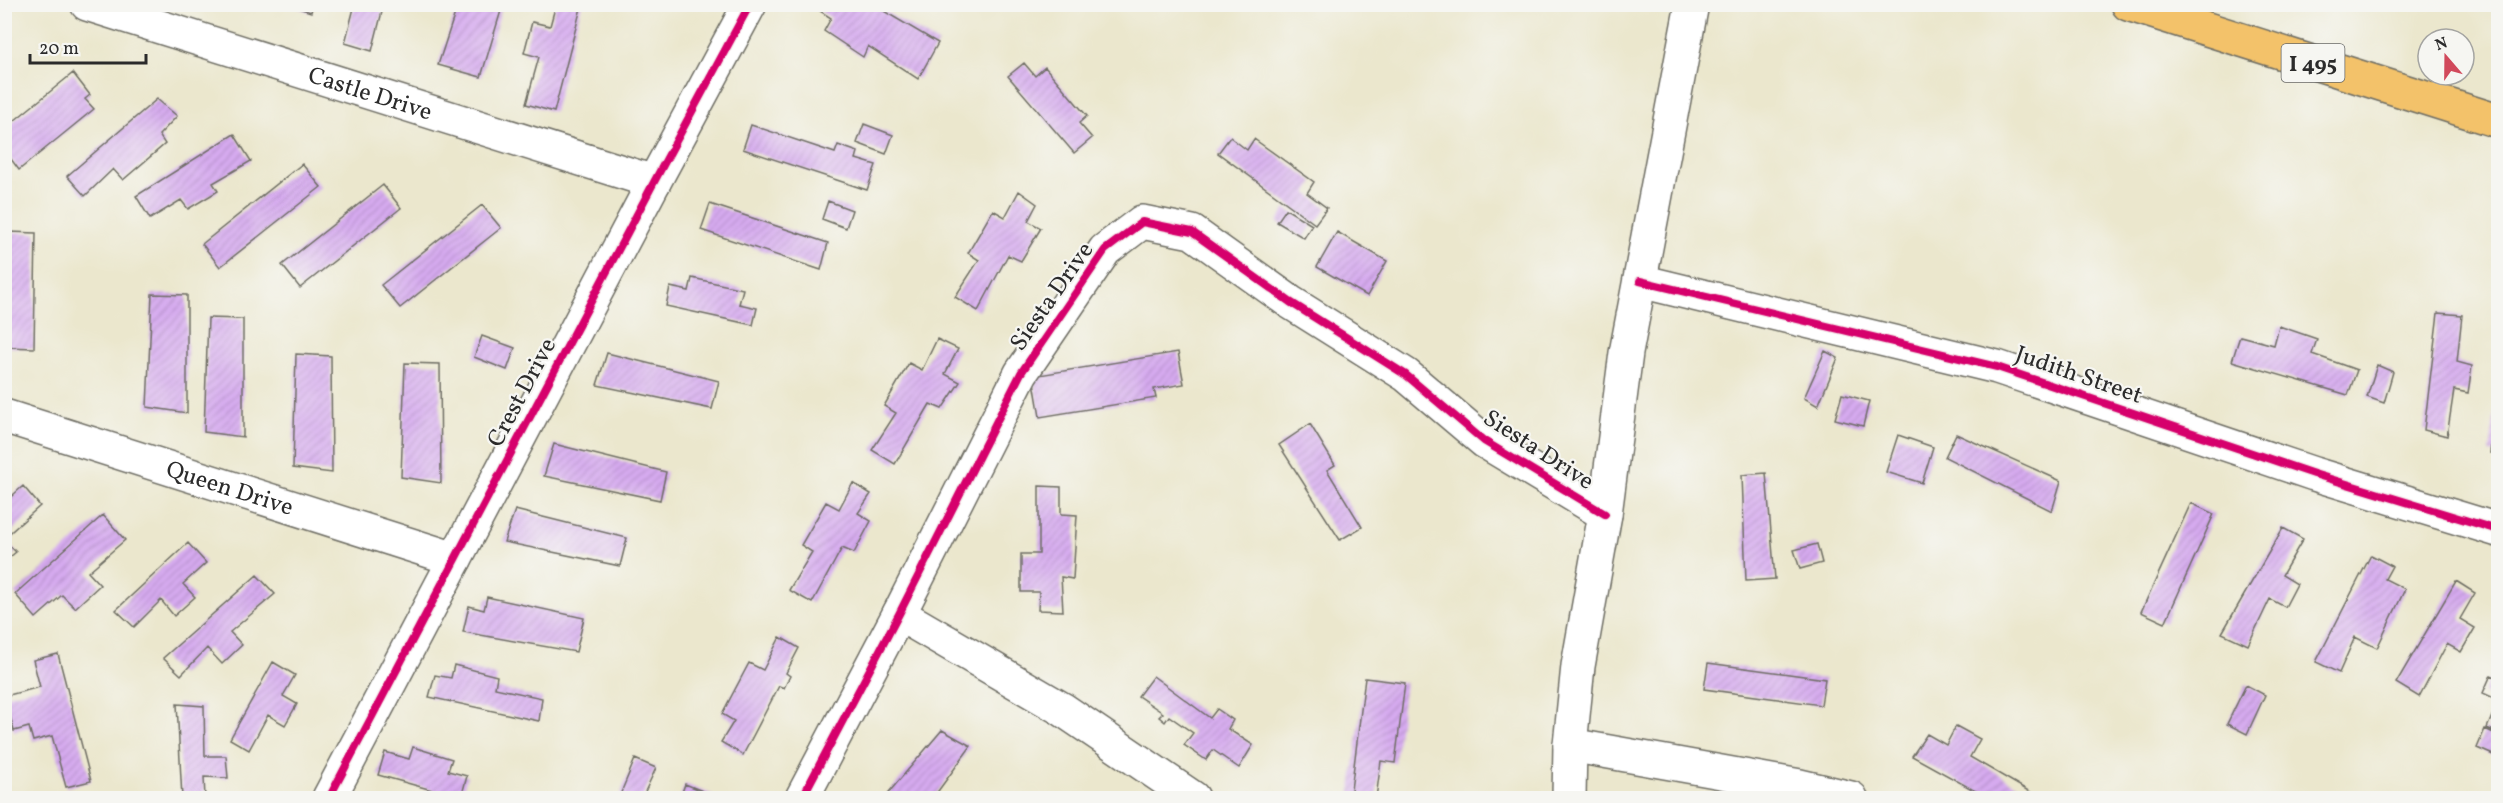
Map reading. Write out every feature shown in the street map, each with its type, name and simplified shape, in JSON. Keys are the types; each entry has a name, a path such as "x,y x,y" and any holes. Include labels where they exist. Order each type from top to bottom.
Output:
{"highway":[{"name":"I 495","path":"2128,4 2499,121"}],"street":[{"name":"Castle Drive","path":"87,4 654,182"},
{"name":"Crest Drive","path":"329,798 750,4"},
{"path":"1569,798 1570,745 1578,666 1605,514 1626,353 1692,4"},
{"name":"Siesta Drive","path":"802,798 1022,373 1105,250 1142,222 1192,232 1290,302 1406,375 1484,441 1605,514"},
{"name":"Judith Street","path":"1640,281 1997,367 2314,474 2499,530"},
{"name":"Queen Drive","path":"4,416 454,559"},
{"path":"899,614 1062,710 1193,798"},
{"path":"1570,745 1800,786 1851,798"}],"building":[{"path":"286,4 313,4 311,12"},
{"path":"355,4 384,4 372,51 345,43"},
{"path":"458,4 503,4 481,77 438,65"},
{"path":"556,4 582,4 554,112 526,104 539,57 524,53 532,22 550,26"},
{"path":"823,4 872,4 938,43 918,79 868,46 863,57 824,31 831,18 820,11"},
{"path":"1024,63 1035,76 1045,67 1087,116 1079,123 1092,138 1074,153 1008,76"},
{"path":"73,73 90,95 85,99 94,109 19,170 11,159 4,165 4,129"},
{"path":"157,99 177,116 159,135 165,144 123,180 113,169 85,196 67,176"},
{"path":"864,124 893,135 886,154 857,143"},
{"path":"751,125 835,153 838,145 858,152 856,159 876,165 867,190 743,149"},
{"path":"234,134 251,161 213,183 218,191 188,209 181,200 150,219 136,196"},
{"path":"1230,137 1247,150 1254,139 1314,182 1307,193 1327,208 1315,224 1218,153"},
{"path":"302,164 321,187 220,267 202,244"},
{"path":"383,185 401,208 300,288 282,265"},
{"path":"1019,191 1037,204 1028,221 1041,228 1021,261 1008,255 978,311 955,297 979,260 968,253 993,210 1005,217"},
{"path":"828,201 852,210 846,228 822,219"},
{"path":"710,204 828,243 821,270 701,230"},
{"path":"482,205 501,228 400,308 381,285"},
{"path":"1286,209 1312,225 1304,238 1277,222"},
{"path":"9,232 36,233 34,348 6,347 4,268 7,268"},
{"path":"1337,232 1387,261 1367,296 1317,267"},
{"path":"692,278 743,289 739,304 757,308 753,325 666,306 670,287 689,291"},
{"path":"152,294 187,295 187,413 147,407"},
{"path":"2438,313 2462,315 2457,362 2472,366 2468,393 2454,390 2447,436 2424,430"},
{"path":"208,318 243,319 243,437 204,432"},
{"path":"2279,326 2317,339 2312,354 2357,370 2348,395 2232,361 2240,336 2274,345"},
{"path":"482,336 515,348 507,370 474,357"},
{"path":"937,339 958,349 945,374 960,382 942,409 930,404 895,464 872,450 896,413 884,406 909,363 922,370"},
{"path":"1825,351 1838,358 1818,406 1804,398"},
{"path":"1178,352 1184,384 1154,389 1156,398 1040,417 1033,376"},
{"path":"607,353 719,381 712,409 597,385"},
{"path":"296,354 331,356 332,473 293,468"},
{"path":"405,363 440,364 441,483 401,477"},
{"path":"2377,365 2393,372 2384,403 2367,397"},
{"path":"1842,394 1869,401 1863,426 1835,419"},
{"path":"2498,396 2498,454 2490,453"},
{"path":"1310,424 1335,465 1327,470 1362,527 1340,540 1279,445"},
{"path":"1956,434 2061,481 2052,511 1945,457"},
{"path":"1898,435 1933,447 1922,483 1886,472"},
{"path":"554,444 666,472 660,500 544,476"},
{"path":"1766,473 1775,579 1746,581 1742,475"},
{"path":"853,483 871,494 858,513 871,521 854,553 842,548 812,603 789,590 812,552 801,545 826,502 839,509"},
{"path":"23,486 40,506 4,538 4,503"},
{"path":"1039,486 1061,487 1061,514 1077,515 1073,579 1061,577 1063,611 1038,610 1039,592 1021,592 1021,554 1039,554"},
{"path":"2191,503 2214,514 2165,623 2141,612"},
{"path":"515,510 627,538 620,566 504,542"},
{"path":"103,515 125,540 88,572 100,585 75,608 62,595 36,618 15,594"},
{"path":"2283,528 2303,539 2282,575 2297,584 2285,607 2270,599 2248,645 2222,633"},
{"path":"4,540 16,552 4,562"},
{"path":"188,543 206,563 183,584 195,597 174,616 161,600 134,627 116,610"},
{"path":"1817,544 1822,563 1800,569 1794,550"},
{"path":"2371,555 2392,566 2385,579 2405,589 2377,648 2355,637 2339,673 2316,662"},
{"path":"257,575 275,594 230,632 242,645 222,664 207,648 181,675 163,658"},
{"path":"2456,581 2475,593 2460,619 2475,628 2461,652 2447,644 2419,697 2396,683"},
{"path":"487,597 584,618 576,652 463,632 469,606 484,610"},
{"path":"780,637 799,648 786,673 790,676 784,688 779,686 743,755 721,742 734,721 722,714 749,663 763,670"},
{"path":"58,654 91,781 66,787 52,736 33,741 29,727 14,731 5,696 40,687 33,660"},
{"path":"273,662 295,675 283,696 297,704 285,725 268,715 249,750 230,739"},
{"path":"1708,663 1825,679 1821,705 1704,689"},
{"path":"454,665 497,676 495,688 542,698 539,721 429,697 435,675 451,678"},
{"path":"2491,675 2498,678 2498,700 2483,693"},
{"path":"1153,676 1210,718 1217,709 1233,720 1228,729 1253,745 1239,768 1213,750 1206,760 1184,745 1193,733 1169,716 1165,722 1159,717 1163,713 1138,696"},
{"path":"1365,678 1405,683 1395,763 1381,761 1376,798 1350,798"},
{"path":"2246,685 2265,695 2247,734 2227,724"},
{"path":"2498,702 2498,733 2487,728"},
{"path":"177,704 204,706 205,756 226,756 228,778 204,777 205,798 182,798"},
{"path":"1956,726 1980,739 1970,757 2032,793 2028,798 1988,798 1912,756 1927,734 1946,745"},
{"path":"2485,729 2498,735 2498,757 2477,748"},
{"path":"942,730 971,746 933,798 884,798"},
{"path":"413,747 452,759 448,771 467,776 461,798 378,775 385,752 409,759"},
{"path":"635,759 656,768 642,798 627,798 620,795"},
{"path":"685,784 713,795 711,798 680,798"}],"cycle path":[{"path":"329,798 750,4"},
{"path":"802,798 899,614 1021,373 1105,250 1142,222 1192,232 1290,302 1406,375 1484,441 1605,514"},
{"path":"1640,281 1997,367 2314,474 2498,530"}]}
